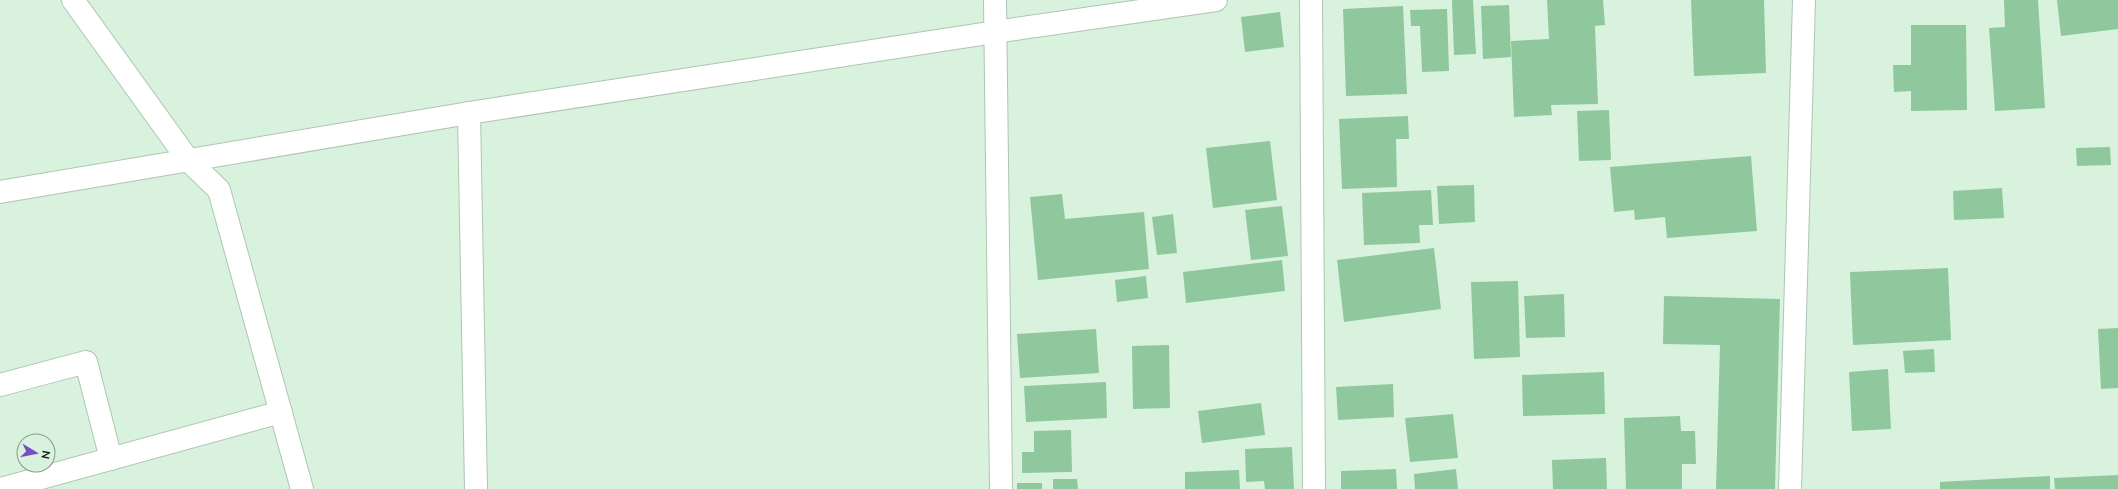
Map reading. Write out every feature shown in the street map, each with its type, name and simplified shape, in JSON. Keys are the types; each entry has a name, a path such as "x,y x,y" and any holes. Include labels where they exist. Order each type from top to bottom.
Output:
{"street":[{"path":"73,0 189,161 219,190 302,489"},
{"path":"995,0 1001,489"},
{"path":"0,192 469,113 995,32 1169,3 1216,0"},
{"path":"1311,0 1314,489"},
{"path":"1790,489 1804,0"},
{"path":"469,113 476,489"},
{"path":"0,385 86,362 112,459"},
{"path":"1,489 281,412"}],"building":[{"path":"1452,0 1473,0 1476,54 1454,55"},
{"path":"1547,0 1603,0 1605,25 1595,26 1598,104 1551,105 1552,115 1514,117 1511,41 1549,39"},
{"path":"1691,0 1764,0 1766,73 1694,76"},
{"path":"2004,0 2038,0 2045,108 1995,111 1989,28 2005,27"},
{"path":"2057,0 2118,0 2118,29 2061,36"},
{"path":"1509,5 1511,57 1483,59 1481,6"},
{"path":"1403,6 1407,94 1346,96 1343,9"},
{"path":"1447,9 1449,71 1422,72 1420,26 1411,26 1410,10"},
{"path":"1280,12 1284,47 1245,52 1241,17"},
{"path":"1911,25 1966,25 1967,110 1911,111 1911,91 1894,92 1893,65 1911,65"},
{"path":"1609,110 1611,160 1579,161 1577,111"},
{"path":"1408,116 1409,139 1396,139 1397,187 1342,189 1339,119"},
{"path":"1270,141 1277,200 1213,208 1206,148"},
{"path":"2110,147 2111,165 2077,166 2076,148"},
{"path":"1751,156 1757,231 1667,238 1665,217 1635,220 1634,210 1614,212 1610,167"},
{"path":"1474,185 1475,222 1439,224 1437,186"},
{"path":"2002,188 2004,218 1954,220 1953,191"},
{"path":"1431,190 1433,225 1419,225 1420,243 1364,245 1362,193"},
{"path":"1062,194 1065,219 1144,212 1149,269 1038,280 1030,197"},
{"path":"1282,206 1288,256 1251,260 1245,210"},
{"path":"1173,214 1177,253 1157,255 1152,217"},
{"path":"1434,248 1441,309 1344,322 1337,260"},
{"path":"1282,260 1285,291 1186,303 1183,272"},
{"path":"1948,268 1951,340 1853,345 1850,272"},
{"path":"1146,276 1148,298 1117,302 1115,280"},
{"path":"1518,281 1520,357 1474,359 1471,282"},
{"path":"1564,294 1565,337 1526,338 1524,296"},
{"path":"1664,296 1780,299 1775,489 1716,489 1720,345 1663,344"},
{"path":"2118,328 2118,388 2101,389 2098,329"},
{"path":"1096,329 1099,373 1020,378 1017,334"},
{"path":"1169,345 1170,408 1133,409 1132,346"},
{"path":"1934,349 1935,372 1905,373 1903,351"},
{"path":"1888,369 1891,429 1852,431 1849,372"},
{"path":"1604,372 1605,414 1523,416 1522,375"},
{"path":"1106,382 1107,418 1026,422 1024,386"},
{"path":"1393,384 1394,417 1338,420 1336,387"},
{"path":"1261,403 1265,435 1202,443 1198,411"},
{"path":"1453,414 1458,458 1410,462 1405,418"},
{"path":"1680,416 1681,431 1695,431 1696,464 1682,464 1682,489 1626,489 1624,418"},
{"path":"1071,430 1072,472 1022,473 1022,452 1034,452 1034,431"},
{"path":"1292,447 1294,489 1265,489 1264,481 1246,482 1245,449"},
{"path":"1606,458 1607,489 1553,489 1552,460"},
{"path":"1396,469 1397,489 1341,489 1341,471"},
{"path":"1456,469 1458,489 1415,489 1414,474"},
{"path":"1239,470 1240,489 1185,489 1185,472"},
{"path":"2118,475 2118,489 2055,489 2054,478"},
{"path":"2050,476 2050,489 1940,489 1940,482"},
{"path":"1053,479 1077,479 1078,489 1053,489"},
{"path":"1017,483 1042,483 1042,489 1017,489"}]}
